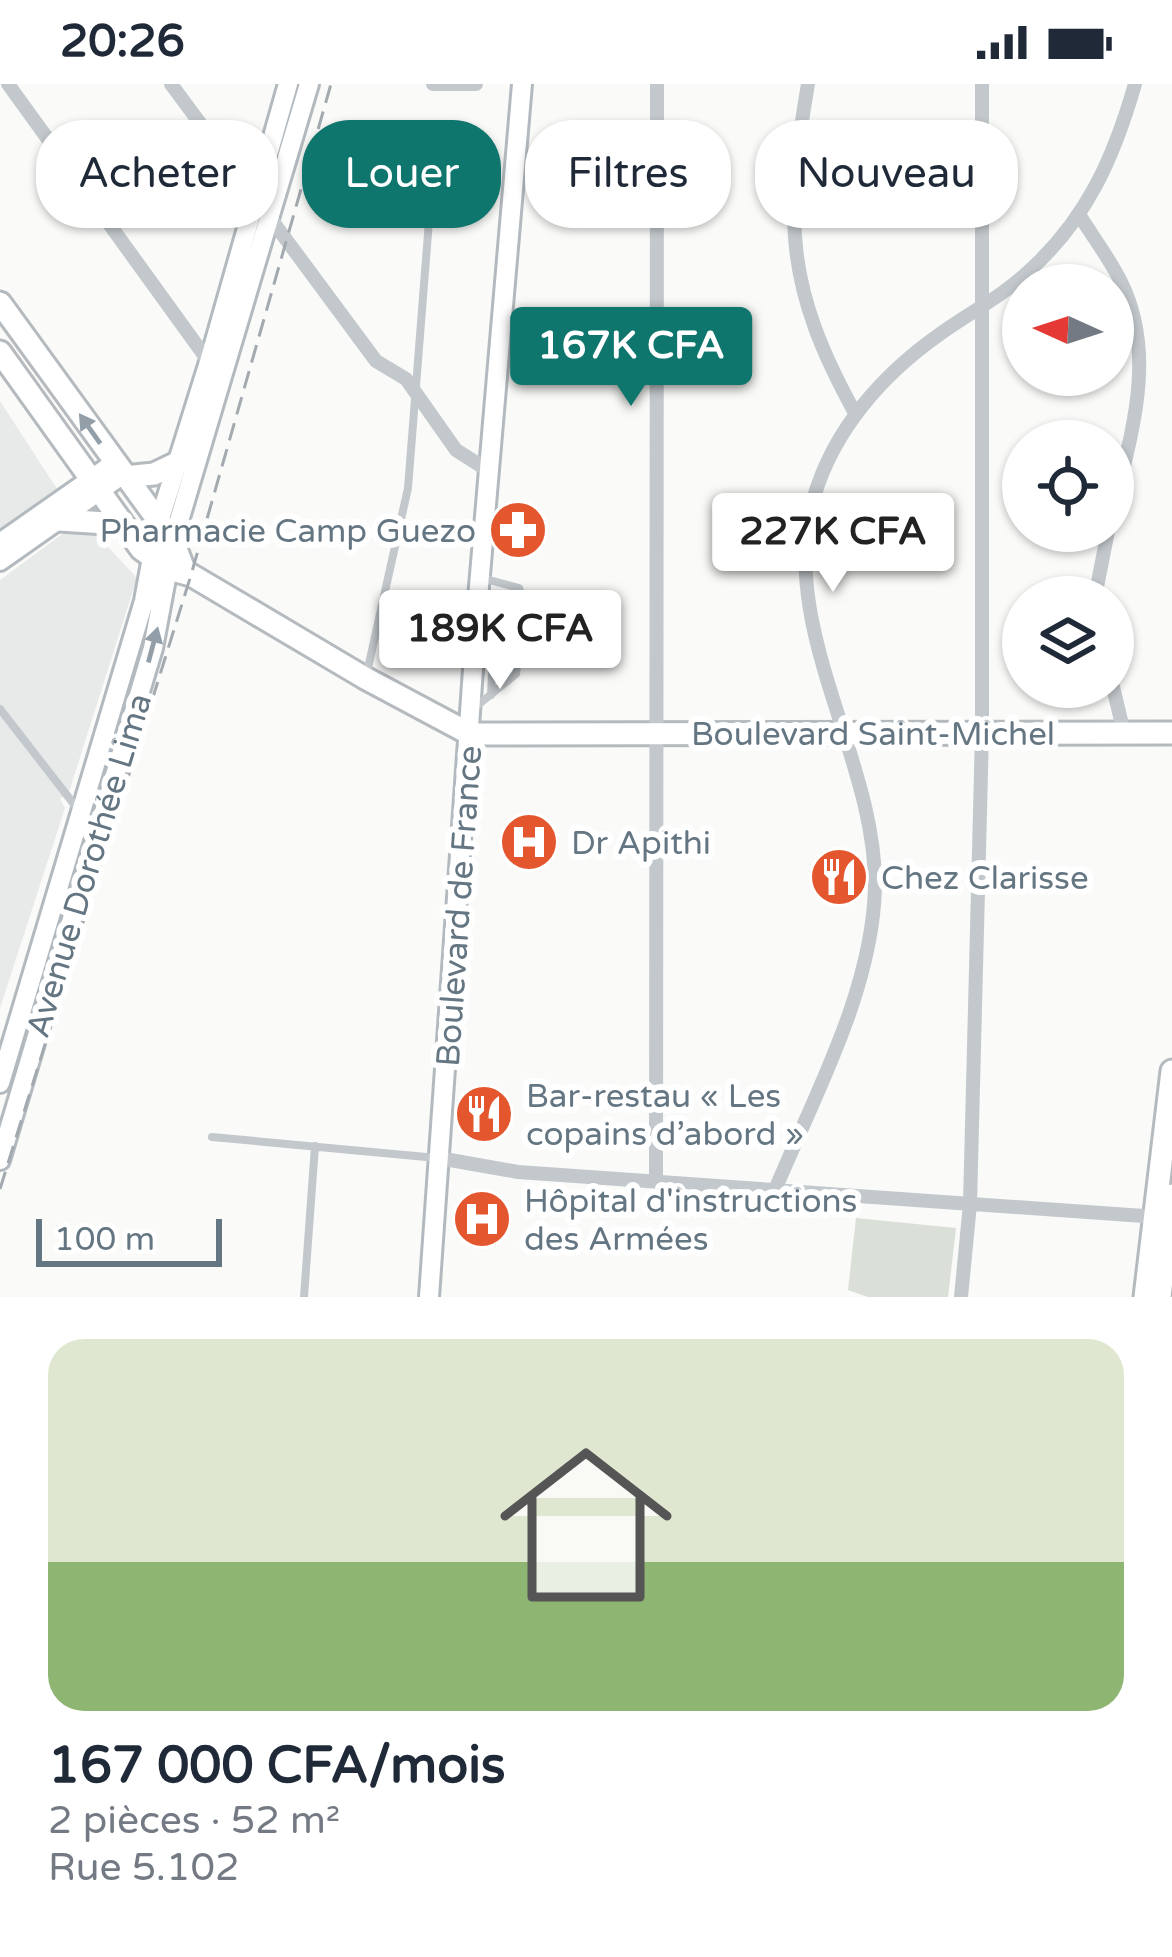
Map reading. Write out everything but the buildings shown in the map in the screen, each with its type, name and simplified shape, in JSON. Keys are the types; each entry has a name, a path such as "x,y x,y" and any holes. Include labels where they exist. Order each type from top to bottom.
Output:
{"main road":[{"path":"278,120 288,84"},
{"path":"169,567 165,533 309,84"},
{"name":"Boulevard de France","path":"429,1297 478,598 522,84"},
{"path":"169,567 165,533 177,463 248,228"},
{"path":"0,303 165,533"},
{"name":"Boulevard Saint-Michel","path":"0,352 122,524 169,567 470,734 1172,733"},
{"path":"0,543 120,472 154,474 177,463"},
{"path":"0,560 58,520 95,486"},
{"path":"58,520 122,524"},
{"name":"Avenue Dorothée Lima","path":"0,1083 81,813 169,567"},
{"name":"Avenue Dorothée Lima","path":"0,1160 152,649 169,567"},
{"path":"1160,1297 1172,1071"},
{"path":"1145,1297 1165,1210"}],"street":[{"path":"8,84 209,362"},
{"path":"171,84 197,120"},
{"path":"434,84 476,84"},
{"path":"656,1182 657,84"},
{"path":"808,84 794,182 797,267 821,349 855,413"},
{"path":"961,1297 970,1204 982,733 982,84"},
{"path":"775,1190 842,1028 871,926 874,889 870,835 812,613 805,558 808,520 819,482 855,413 926,344 1028,273 1080,216 1108,165 1135,84"},
{"path":"1080,216 1121,282 1130,306 1139,351 1134,426"},
{"path":"277,228 376,361 406,379 455,450 489,471"},
{"path":"1117,708 1124,733"},
{"path":"439,1158 518,1172 656,1182 970,1204 1165,1210"}],"lane":[{"path":"365,678 408,488 428,228"},
{"path":"472,710 516,674 524,603 519,588 480,577"},
{"path":"478,598 495,612 491,696"},
{"path":"0,710 81,813"},
{"path":"212,1137 439,1158"},
{"path":"304,1297 315,1146"}],"shaded area":[{"path":"0,401 59,492 0,532"},
{"path":"76,524 97,535 137,578 69,792 60,799 65,808 0,1008 0,580"},
{"path":"856,1218 956,1228 948,1297 868,1297 848,1290"}],"railway":[{"path":"0,1189 191,575 331,84"}],"place":[{"name":"Pharmacie Camp Guezo","path":"518,530"},
{"name":"Dr Apithi","path":"529,842"},
{"name":"Chez Clarisse","path":"839,877"},
{"name":"Bar-restau « Les copains d’abord »","path":"484,1114"},
{"name":"Hôpital d'instructions des Armées","path":"482,1219"}]}
